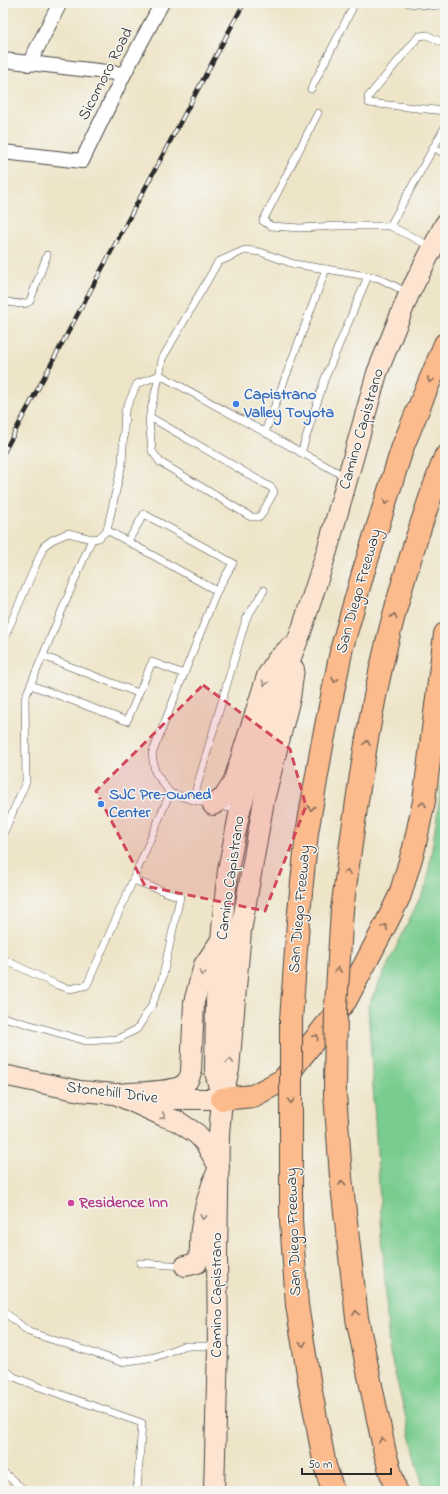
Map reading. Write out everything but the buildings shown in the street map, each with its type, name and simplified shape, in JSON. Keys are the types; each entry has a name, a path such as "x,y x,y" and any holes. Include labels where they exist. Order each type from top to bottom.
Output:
{"highway":[{"name":"San Diego Freeway","path":"333,1491 326,1466 310,1386 297,1305 291,1220 291,1020 298,922 307,833 322,746 342,647 362,573 403,446 445,344"},
{"path":"396,1491 385,1453 357,1318 341,1177 335,1093 336,1006 342,910 360,780 381,668 404,576 445,457"},
{"path":"222,1099 253,1096 283,1080 346,1000 389,918 400,895 414,848 424,801 445,634"}],"main road":[{"name":"Camino Capistrano","path":"222,1099 215,1072 216,1000 228,870 240,810 275,698 301,632 327,551 377,373 410,294 445,224"},
{"name":"Camino Capistrano","path":"214,1491 218,1346 217,1298 219,1167 222,1099 229,1069 241,931 264,800 284,728 290,698 297,642"},
{"path":"213,805 224,797 233,783 267,676 276,661 297,642"},
{"path":"241,931 236,900 248,831 248,822 245,815 240,810 247,806 256,796 262,784 276,730 293,677"},
{"path":"115,1094 170,1090 183,1085 190,1077 194,1002 204,965 222,939"},
{"name":"Stonehill Drive","path":"3,1075 80,1091 167,1100 222,1099"},
{"path":"115,1094 177,1121 190,1130 205,1143 219,1167 208,1193 200,1231 199,1258 197,1263 185,1266"},
{"path":"185,1266 202,1276 217,1298"}],"street":[{"path":"29,64 60,3"},
{"name":"Sicomoro Road","path":"3,152 82,161 124,74 162,3"},
{"path":"3,60 124,74"}],"lane":[{"path":"311,89 352,9 353,3"},
{"path":"408,3 436,6 442,3"},
{"path":"445,44 427,35 419,36 368,97 369,103 445,112"},
{"path":"318,113 263,221 271,226 300,228 390,226 432,248"},
{"path":"390,226 445,127"},
{"path":"433,147 445,154"},
{"path":"150,417 272,488 274,492 260,517 251,517 160,462 152,451 150,417 153,398 160,375 162,359 218,262 245,250 260,252 294,264 379,278 410,294"},
{"path":"3,301 22,305 27,304 30,301 48,255"},
{"path":"265,432 326,269"},
{"path":"301,453 325,378 368,276"},
{"path":"3,642 44,546 52,540 68,533 92,539 99,538 107,530 122,464 125,411 137,384 160,375 347,478"},
{"path":"128,541 144,514 233,563 217,591 152,754 155,772 170,793 213,805 240,810"},
{"path":"107,530 217,591"},
{"path":"3,834 26,782 25,698 92,539"},
{"path":"193,800 246,619 264,590"},
{"path":"43,656 138,693"},
{"path":"30,685 127,721 152,662 184,674"},
{"path":"3,959 70,990 87,985 170,793"},
{"path":"3,1018 86,1040 118,1039 137,1029 152,1005 162,980 180,897 133,880"},
{"path":"140,1263 185,1266"},
{"path":"3,1311 29,1332 121,1362 155,1357 183,1346 218,1346"},
{"path":"3,1368 14,1376 37,1386 142,1422 137,1491"},
{"path":"3,1472 25,1491"}],"highlighted area":[{"path":"203,685 290,749 306,806 265,911 145,886 96,791"}],"green space":[{"path":"445,761 445,1491 424,1491 389,1349 368,1006 427,883"}],"railway":[{"path":"3,454 244,3"}],"place":[{"name":"Capistrano Valley Toyota","path":"236,404"},
{"name":"SJC Pre-Owned Center","path":"101,804"},
{"name":"Residence Inn","path":"71,1203"}]}
